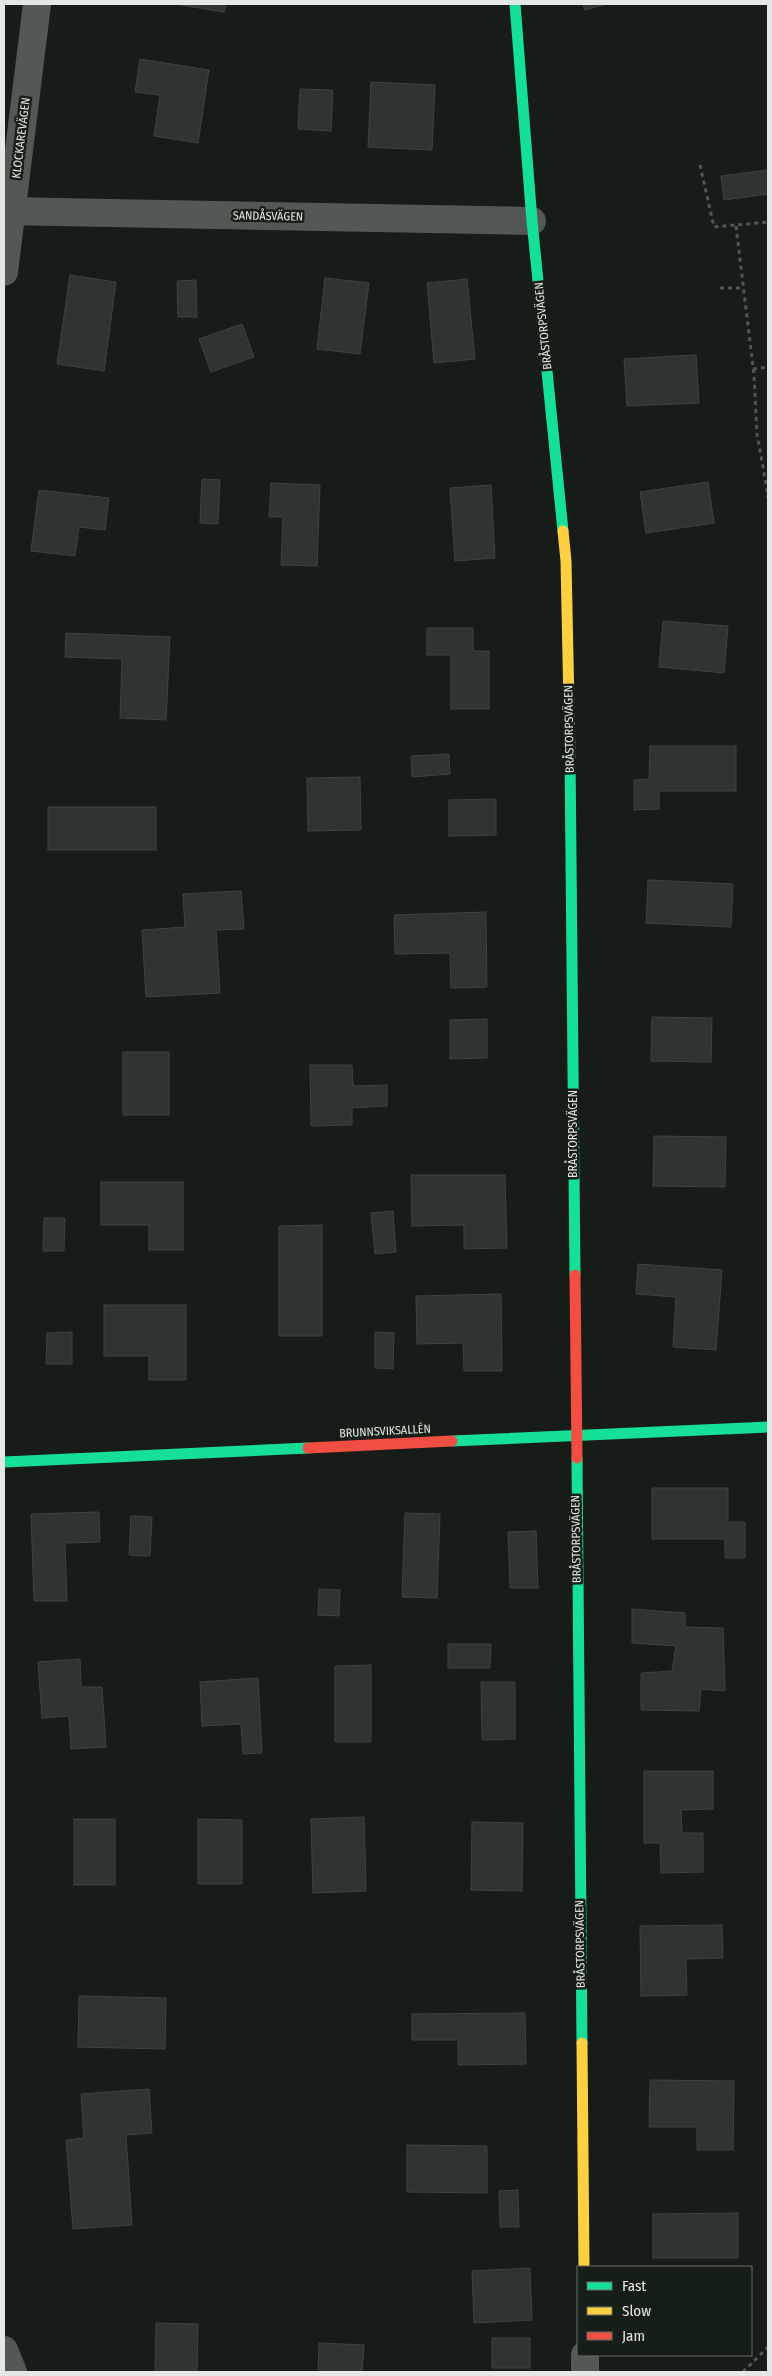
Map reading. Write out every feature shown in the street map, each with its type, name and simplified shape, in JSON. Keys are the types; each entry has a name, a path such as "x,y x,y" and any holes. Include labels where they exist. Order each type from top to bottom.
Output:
{"street":[{"name":"KLOCKAREVÄGEN","path":"4,272 8,212 38,4"},
{"name":"BRÅSTORPSVÄGEN","path":"515,4 532,221 566,561 571,798 575,1436 584,2266"},
{"name":"SANDÅSVÄGEN","path":"8,212 532,221"},
{"name":"BRUNNSVIKSALLÉN","path":"4,1462 768,1426"},
{"path":"4,2350 13,2372"},
{"path":"585,2356 585,2372"}],"path":[{"path":"700,165 714,227 768,222"},
{"path":"736,226 753,369 757,434 768,504"},
{"path":"720,288 743,288"},
{"path":"753,369 768,367"},
{"path":"743,2372 768,2347"}],"building":[{"path":"175,4 226,4 224,12"},
{"path":"583,4 606,4 585,10"},
{"path":"140,59 209,70 198,143 154,136 160,95 135,92"},
{"path":"371,82 435,85 432,150 368,147"},
{"path":"300,89 333,90 331,131 298,129"},
{"path":"768,170 768,194 724,200 721,176"},
{"path":"70,275 116,282 104,371 57,364"},
{"path":"325,278 369,283 360,354 317,349"},
{"path":"467,279 475,359 434,363 427,283"},
{"path":"196,280 197,317 178,317 177,281"},
{"path":"242,324 254,357 211,372 199,339"},
{"path":"696,355 699,403 627,406 624,359"},
{"path":"202,479 220,480 218,524 200,523"},
{"path":"708,482 714,523 646,533 640,492"},
{"path":"271,483 320,485 317,566 281,565 283,517 269,517"},
{"path":"491,485 495,558 455,561 450,488"},
{"path":"39,490 109,498 105,530 79,527 75,556 31,551"},
{"path":"663,621 728,626 724,673 659,667"},
{"path":"427,628 473,628 473,651 489,651 489,709 451,709 451,655 427,655"},
{"path":"66,633 170,637 166,720 120,718 122,659 65,657"},
{"path":"650,746 736,746 736,791 659,791 659,809 634,810 634,780 649,779"},
{"path":"449,754 450,774 412,777 411,756"},
{"path":"360,777 361,830 308,831 307,778"},
{"path":"496,799 496,835 449,836 449,800"},
{"path":"48,807 156,807 156,850 48,850"},
{"path":"648,880 733,884 731,927 646,923"},
{"path":"241,891 244,929 216,930 220,993 146,997 142,930 185,927 183,894"},
{"path":"486,912 487,987 451,988 450,953 395,954 394,915"},
{"path":"652,1017 712,1018 711,1062 651,1061"},
{"path":"487,1019 487,1058 450,1059 450,1020"},
{"path":"123,1052 169,1052 169,1115 123,1115"},
{"path":"310,1065 352,1065 353,1086 387,1085 387,1106 352,1108 352,1125 311,1126"},
{"path":"654,1136 726,1137 725,1187 653,1186"},
{"path":"411,1175 505,1175 507,1248 464,1249 464,1225 412,1226"},
{"path":"101,1182 183,1182 183,1250 149,1250 149,1225 101,1225"},
{"path":"393,1211 396,1252 375,1254 371,1213"},
{"path":"44,1218 65,1218 64,1251 43,1251"},
{"path":"322,1225 322,1336 279,1336 279,1226"},
{"path":"638,1264 722,1270 716,1350 673,1347 676,1297 636,1294"},
{"path":"501,1294 502,1371 464,1371 463,1343 417,1344 416,1296"},
{"path":"104,1305 186,1305 186,1380 149,1380 149,1356 104,1356"},
{"path":"72,1332 72,1364 46,1364 47,1333"},
{"path":"375,1332 394,1333 393,1369 375,1368"},
{"path":"652,1488 728,1488 728,1522 745,1522 745,1558 725,1558 725,1539 652,1539"},
{"path":"99,1512 100,1542 65,1543 67,1601 34,1601 31,1514"},
{"path":"405,1513 440,1514 437,1598 402,1597"},
{"path":"131,1516 152,1517 150,1556 129,1555"},
{"path":"536,1531 538,1588 510,1588 508,1532"},
{"path":"319,1589 340,1590 339,1616 318,1615"},
{"path":"632,1609 685,1613 685,1627 723,1628 725,1691 701,1689 699,1711 641,1710 641,1673 672,1671 676,1646 632,1643"},
{"path":"448,1644 491,1644 490,1668 448,1668"},
{"path":"80,1659 81,1687 102,1687 106,1747 71,1749 69,1716 42,1718 38,1662"},
{"path":"371,1665 371,1742 335,1742 335,1666"},
{"path":"258,1678 262,1753 243,1754 241,1724 202,1726 200,1682"},
{"path":"481,1682 515,1682 515,1739 482,1740"},
{"path":"644,1771 713,1771 713,1809 681,1810 682,1833 703,1833 703,1872 661,1873 660,1843 644,1843"},
{"path":"364,1817 366,1891 313,1893 311,1819"},
{"path":"74,1819 115,1819 115,1885 74,1885"},
{"path":"198,1819 242,1820 242,1884 198,1884"},
{"path":"472,1822 523,1823 522,1891 471,1890"},
{"path":"722,1925 723,1958 686,1959 687,1995 641,1996 640,1926"},
{"path":"79,1996 166,1998 165,2049 78,2047"},
{"path":"525,2013 526,2064 458,2065 458,2040 412,2040 412,2014"},
{"path":"650,2080 734,2081 733,2150 697,2150 697,2127 649,2127"},
{"path":"149,2089 152,2133 126,2135 132,2225 73,2229 66,2140 84,2138 81,2094"},
{"path":"407,2145 487,2146 487,2193 407,2192"},
{"path":"518,2190 519,2227 500,2227 499,2191"},
{"path":"738,2213 738,2258 653,2258 653,2214"},
{"path":"530,2268 532,2320 474,2323 472,2271"},
{"path":"156,2323 198,2324 197,2372 155,2372"},
{"path":"492,2338 530,2338 530,2368 492,2368"},
{"path":"319,2343 364,2345 362,2372 318,2372"}],"traffic: fast":[{"path":"515,4 532,221 563,531"},
{"path":"570,754 575,1275"},
{"path":"452,1441 768,1427"},
{"path":"4,1462 308,1448"},
{"path":"577,1458 582,2043"}],"traffic: slow":[{"path":"563,531 566,561 570,754"},
{"path":"582,2043 584,2266"}],"traffic: jam":[{"path":"575,1275 577,1458"},
{"path":"308,1448 452,1441"}]}
